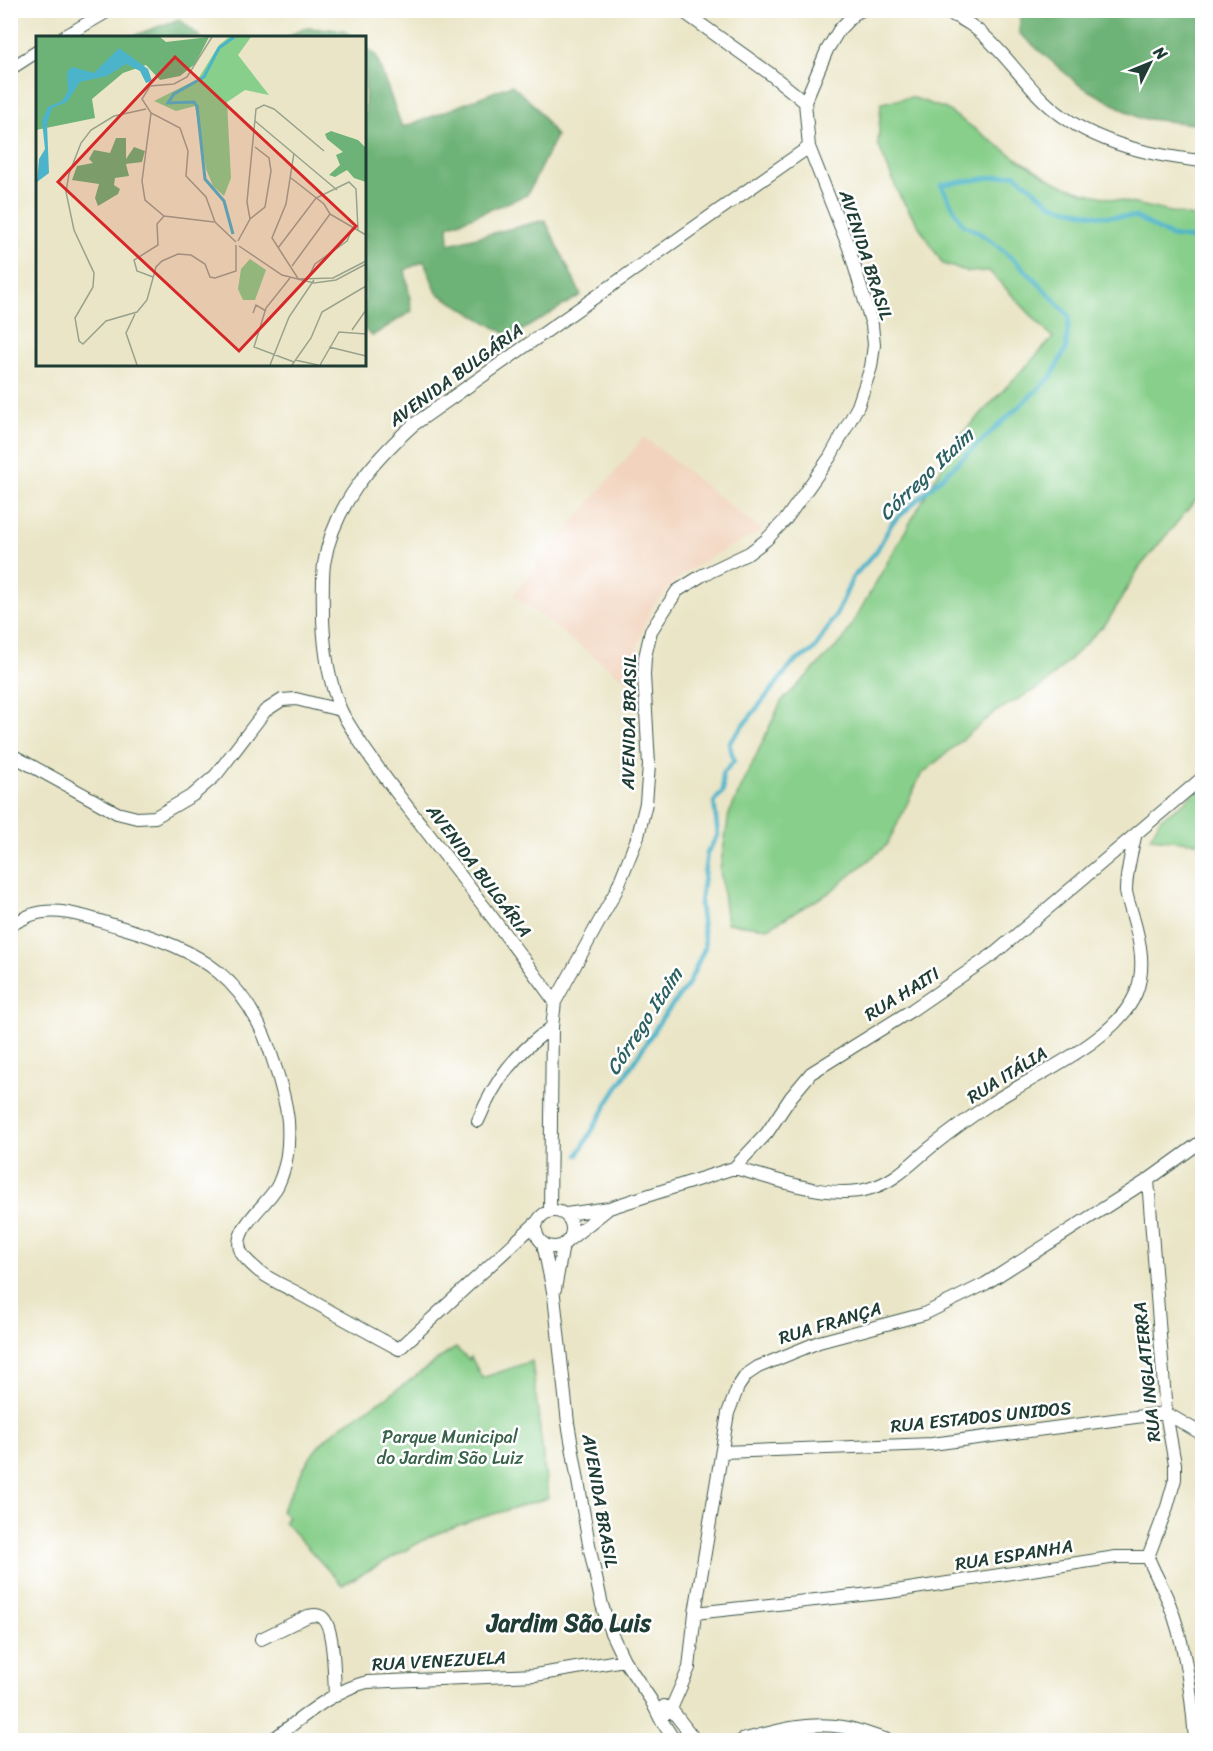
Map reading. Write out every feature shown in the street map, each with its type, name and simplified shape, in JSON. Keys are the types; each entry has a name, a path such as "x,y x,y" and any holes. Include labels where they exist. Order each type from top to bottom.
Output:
{"street":[{"path":"65,36 110,10"},
{"path":"681,10 769,73 805,102"},
{"name":"AVENIDA BRASIL","path":"550,1211 552,1027 555,1002 616,891 638,836 646,803 649,765 644,675 645,657 651,631 676,591 749,553 766,540 786,519 830,457 858,406 871,367 874,345 872,325 849,248 809,147 805,102 826,50 839,30 854,14 862,10"},
{"path":"937,10 966,21 983,35 1045,101 1069,121 1130,148 1170,158 1203,161"},
{"path":"10,69 36,52"},
{"name":"AVENIDA BULGÁRIA","path":"555,1002 470,887 370,759 340,710 328,672 324,644 324,563 332,535 353,490 365,472 413,425 809,147"},
{"path":"10,754 117,813 137,818 155,817 193,795 216,774 265,711 282,700 296,699 340,710"},
{"name":"RUA HAITI","path":"566,1214 609,1208 734,1168 767,1133 811,1072 962,977 1044,913 1203,777"},
{"name":"RUA ITÁLIA","path":"734,1168 822,1190 848,1192 868,1189 895,1179 931,1147 990,1104 1088,1045 1123,1015 1132,1004 1141,974 1142,958 1126,892 1127,874 1135,837"},
{"path":"10,925 32,915 56,911 156,937 186,950 210,965 232,984 252,1011 266,1037 288,1119 287,1154 283,1173 275,1191 249,1220 239,1243 240,1252 260,1272 399,1349 544,1214 550,1211 566,1214 573,1231 566,1243 554,1247 543,1243 536,1231 537,1222"},
{"path":"478,1122 486,1101 508,1065 531,1042 552,1027"},
{"name":"RUA FRANÇA","path":"660,1719 671,1709 689,1668 695,1613 728,1413 738,1387 746,1375 758,1367 819,1342 924,1314 985,1284 1148,1180 1203,1141"},
{"name":"RUA INGLATERRA","path":"1148,1180 1166,1413 1175,1479 1148,1557"},
{"name":"RUA HAITI","path":"566,1243 609,1208"},
{"name":"AVENIDA BRASIL","path":"543,1243 554,1296 565,1401 590,1550 603,1605 611,1633 624,1660 674,1740"},
{"name":"AVENIDA BRASIL","path":"554,1296 566,1243"},
{"path":"1166,1413 1203,1434"},
{"name":"RUA ESTADOS UNIDOS","path":"722,1452 932,1444 1166,1413"},
{"path":"1148,1557 1169,1603 1176,1626 1189,1686 1195,1740"},
{"name":"RUA ESPANHA","path":"695,1613 889,1592 1104,1559 1148,1557"},
{"path":"261,1639 308,1616 316,1615 323,1618 331,1639 335,1696"},
{"name":"RUA VENEZUELA","path":"272,1740 304,1715 335,1696 352,1686 367,1682 535,1675 624,1660"},
{"path":"651,1700 671,1709 695,1740"},
{"path":"742,1740 784,1728 817,1725 845,1727 888,1740"}],"shaded area":[{"path":"644,437 762,531 719,552 680,577 652,607 637,649 637,689 513,595"}],"green space":[{"path":"1021,11 1202,11 1202,125 1139,118 1079,85 1019,33"},
{"path":"179,19 199,36 133,36"},
{"path":"303,28 344,30 352,36 290,36"},
{"path":"366,47 376,56 402,127 512,85 536,107 556,136 527,195 448,226 449,244 545,220 581,295 511,337 437,293 424,261 405,270 412,311 372,336 366,331"},
{"path":"911,97 946,109 1055,182 1082,192 1202,219 1202,498 1194,502 1139,568 1108,621 1045,684 995,712 921,775 887,845 829,893 768,928 727,923 720,869 729,814 781,702 843,640 959,437 1053,338 989,271 968,272 943,264 899,195 878,144 881,103"},
{"path":"1202,785 1202,843 1150,838 1161,818 1184,803"},
{"name":"Parque Municipal do Jardim São Luiz","path":"456,1348 469,1360 471,1357 482,1378 532,1361 548,1498 470,1521 433,1535 342,1585 284,1522 288,1517 281,1511 308,1461 326,1439"}],"waterway":[{"name":"Córrego Itaim","path":"578,1155 662,1018 688,985 705,947 700,904 707,853 718,835 714,802 723,791 722,774 734,761 729,743 793,663 814,650 837,613 853,577 876,552 892,523 1051,377 1066,349 1069,316 1005,252 990,240 963,225 941,185 1015,174 1053,205 1100,216 1136,217 1170,236 1202,240"}],"district":[{"name":"Jardim São Luis","path":"569,1623"}]}
